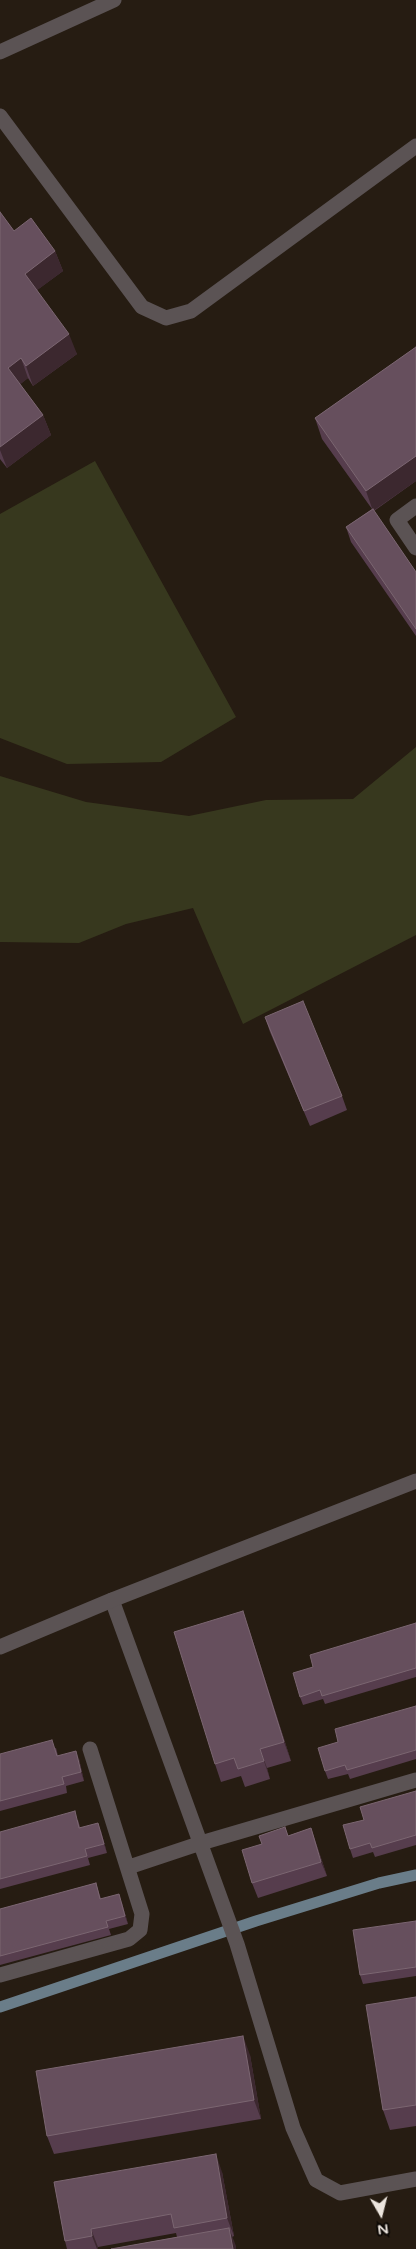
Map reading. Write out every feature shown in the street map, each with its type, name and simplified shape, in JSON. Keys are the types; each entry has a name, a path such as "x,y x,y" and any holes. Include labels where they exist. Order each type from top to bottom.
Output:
{"street":[{"path":"0,52 114,0"},
{"path":"0,116 142,307 166,318 191,311 416,146"},
{"path":"416,506 397,520 416,548"},
{"path":"0,1647 112,1600 416,1480"},
{"path":"112,1600 227,1913 293,2128 316,2180 340,2193 416,2179"},
{"path":"0,1975 129,1939 140,1930 142,1914 129,1867 90,1749"},
{"path":"129,1867 201,1843 416,1780"}],"green space":[{"path":"95,461 236,717 161,762 67,764 0,738 0,514"},
{"path":"416,747 416,935 243,1024 193,908 126,924 79,943 0,942 0,776 86,802 189,816 266,800 353,799"}],"building":[{"path":"0,212 14,231 31,218 55,251 25,274 69,334 26,366 21,358 8,368 43,415 0,447"},
{"path":"416,347 416,456 366,491 315,418"},
{"path":"373,509 416,572 416,629 346,527"},
{"path":"303,1001 342,1096 304,1111 265,1017"},
{"path":"243,1611 284,1742 260,1749 264,1761 238,1769 234,1758 215,1764 174,1632"},
{"path":"416,1623 416,1668 322,1696 320,1690 300,1697 293,1673 313,1667 310,1655"},
{"path":"416,1706 416,1750 347,1770 345,1765 325,1771 318,1748 338,1742 335,1729"},
{"path":"52,1740 57,1756 76,1751 81,1772 62,1777 64,1784 0,1801 0,1754"},
{"path":"416,1791 416,1835 372,1848 370,1843 350,1849 343,1825 364,1820 360,1807"},
{"path":"75,1811 79,1828 98,1823 104,1844 85,1849 87,1856 0,1879 0,1832"},
{"path":"285,1827 288,1836 311,1828 321,1862 252,1883 242,1850 262,1844 259,1836"},
{"path":"96,1883 100,1899 119,1894 125,1916 106,1921 108,1927 0,1956 0,1909"},
{"path":"416,1921 416,1967 360,1975 353,1930"},
{"path":"416,1997 416,2105 383,2110 366,2005"},
{"path":"243,2036 254,2100 47,2136 36,2071"},
{"path":"216,2154 227,2218 174,2228 171,2214 91,2229 92,2236 65,2241 54,2182"},
{"path":"229,2228 233,2249 111,2249"}],"waterway":[{"path":"0,2007 256,1921 379,1883 416,1875"}]}
